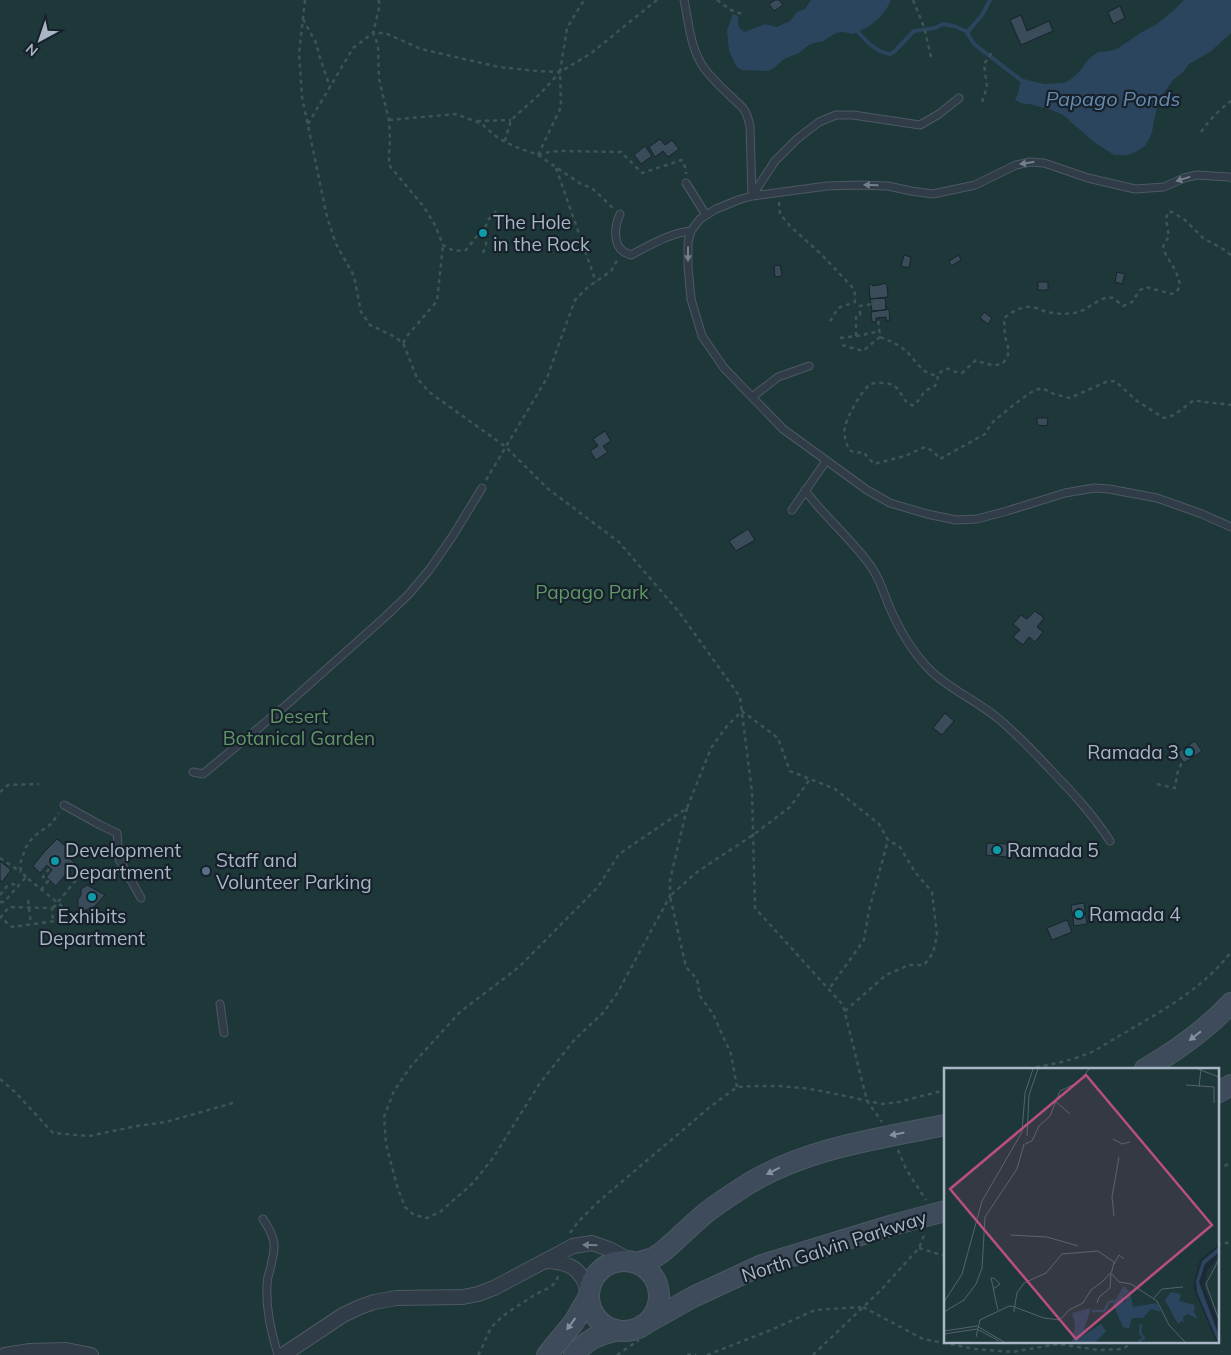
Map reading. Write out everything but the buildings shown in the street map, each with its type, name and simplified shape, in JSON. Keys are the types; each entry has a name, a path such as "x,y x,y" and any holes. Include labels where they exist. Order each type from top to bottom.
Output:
{"main road":[{"path":"1147,1068 1196,1035 1231,1003"},
{"path":"1218,1093 1231,1085"},
{"path":"634,1263 653,1258 661,1253 714,1207 750,1183 785,1165 862,1142 944,1126"},
{"name":"North Galvin Parkway","path":"644,1325 693,1297 762,1265 944,1210"},
{"path":"613,1262 634,1263 643,1267 652,1275 657,1285 659,1296 657,1307 652,1317 644,1325 635,1329 626,1331 607,1327 593,1313 589,1303 593,1278 604,1267 613,1262"},
{"path":"547,1355 574,1322 589,1294"},
{"path":"574,1355 581,1346 592,1338 617,1330"}],"street":[{"path":"283,1355 343,1315 360,1307 396,1298 463,1297 471,1295 494,1288 573,1246 592,1243 609,1249 634,1263"},
{"path":"546,1261 571,1266 580,1273 589,1294"},
{"path":"6,1355 30,1351 66,1350 91,1355"}],"lane":[{"path":"684,0 688,29 694,49 704,68 743,108 747,115 751,142 752,196"},
{"path":"752,196 775,161 797,139 819,122 836,115 854,115 920,125 939,114 959,98"},
{"path":"1231,178 1229,176 1197,175 1184,178 1164,187 1135,189 1088,178 1044,163 1030,162 1016,165 975,185 932,194 888,186 860,185 827,186 752,196 716,209 706,215 691,231 688,242 691,299 702,336 724,368 783,429 826,462 890,503 956,520 977,519 1065,493 1094,488 1109,489 1158,498 1231,527"},
{"path":"686,183 706,215"},
{"path":"620,214 616,224 617,242 622,252 631,255 655,242 681,232 691,231"},
{"path":"752,397 778,377 809,366"},
{"path":"792,510 826,462"},
{"path":"193,772 203,774 284,707 409,594 435,562 482,488"},
{"path":"805,490 872,569 880,582 902,633 930,670 995,715 1018,736 1084,805 1100,825 1110,842"},
{"path":"62,808 117,833 124,830"},
{"path":"117,833 119,859 141,898"},
{"path":"220,1004 224,1033"},
{"path":"263,1219 274,1237 275,1250 266,1283 270,1326 278,1355"}],"path":[{"path":"305,0 299,53 302,96 327,217 336,244 354,276 361,312 370,325 403,343 417,378 429,392 506,447 547,488 619,542 678,612 740,697 752,792 755,908 843,1005 867,1101"},
{"path":"378,0 380,4 373,33 378,45 379,79 389,120 389,165 424,207 443,245 437,301 403,343"},
{"path":"538,155 562,107 560,72 567,28 584,0"},
{"path":"505,142 511,120 541,93 560,72 590,54 657,0"},
{"path":"717,0 731,10 744,15"},
{"path":"913,0 924,28 931,57"},
{"path":"303,19 316,43 330,87"},
{"path":"308,125 353,48 373,33 384,33 421,49 499,66 560,72"},
{"path":"982,102 987,87 984,64 994,51"},
{"path":"1201,132 1219,109 1231,100"},
{"path":"389,120 456,114 475,121 482,124 505,142 538,155 582,184 592,188 607,204 620,214"},
{"path":"475,121 511,120"},
{"path":"538,155 561,151 621,152 642,173 682,160 686,169 686,183"},
{"path":"556,168 596,282"},
{"path":"778,193 780,214 790,226 836,269 855,294 855,302 838,308 828,325"},
{"path":"443,245 454,251 466,250 476,236 483,233 488,220 497,210"},
{"path":"880,337 896,343 929,374 934,376 948,368 962,373 976,360 984,364 1002,364 1007,358 1009,351 1005,336 1004,318 1021,308 1031,306 1057,314 1079,312 1106,298 1114,298 1123,306 1132,302 1140,290 1146,287 1172,294 1177,292 1180,286 1179,278 1172,262 1163,249 1164,243 1169,237 1166,219 1168,212 1172,212 1185,220 1203,238 1223,248 1231,255"},
{"path":"483,233 487,244 483,253"},
{"path":"482,488 547,378 560,338 576,300 588,287 611,272 622,252"},
{"path":"856,336 856,316 860,315 860,306 886,302"},
{"path":"878,319 880,337"},
{"path":"840,338 879,331"},
{"path":"842,346 863,351 880,337"},
{"path":"937,375 938,378 935,386 925,392 915,405 906,403 898,388 892,384 873,383 864,389 844,428 844,435 849,450 856,453 863,452 874,464 904,456 925,447 933,450 940,459 985,434 991,424 1002,415 1033,391 1042,388 1054,394 1070,398 1106,382 1115,381 1137,401 1164,418 1174,414 1194,400 1231,406"},
{"path":"742,711 778,738 790,771 835,789 879,824 888,840 900,847 915,872 932,892 937,935 933,953 924,965 909,965 886,975 844,1011"},
{"path":"737,1087 731,1054 713,1014 700,996 696,978 686,967 670,896 670,880 687,808 711,748 727,726 742,711"},
{"path":"1157,784 1176,788 1177,774 1182,762"},
{"path":"687,808 619,854 598,887 519,967 460,1012 411,1066 394,1091 384,1117 386,1144 397,1186 406,1207 414,1215 427,1218 440,1212 473,1183 493,1158 540,1083 575,1039 603,1013 618,992 670,896 697,872 753,835 790,807 810,779"},
{"path":"0,792 8,784 39,784"},
{"path":"21,872 20,864 26,847 33,838 51,824 62,808"},
{"path":"829,990 864,940 869,910 888,840"},
{"path":"0,858 21,872 69,912 63,920 12,927 0,918 9,907"},
{"path":"41,890 48,881 43,877 49,869"},
{"path":"4,902 26,877"},
{"path":"53,921 52,908 76,880"},
{"path":"0,895 7,886 13,884 17,887"},
{"path":"28,900 31,924"},
{"path":"0,902 4,902 9,907 52,908"},
{"path":"1032,1068 1086,1054 1166,1009 1193,990 1224,962 1231,952"},
{"path":"0,1079 16,1093 53,1133 89,1136 166,1122 233,1103"},
{"path":"566,1239 578,1222 598,1202 737,1087 779,1086 822,1091 882,1104 899,1102 944,1090"},
{"path":"1218,1169 1231,1164"},
{"path":"1218,1245 1231,1242"},
{"path":"919,1248 944,1256"},
{"path":"478,1355 490,1329 498,1320 554,1285 558,1279 558,1274"},
{"path":"813,1355 863,1307"},
{"path":"707,1355 771,1330 815,1310 863,1307 923,1339 975,1350 1011,1354 1058,1344 1098,1350 1123,1349 1133,1342"},
{"path":"687,1355 696,1355"}],"green space":[{"name":"Papago Park","path":"0,0 1231,0 1231,1355 0,1355"}],"water":[{"path":"811,0 891,0 886,10 868,27 853,34 836,33 823,41 810,44 799,53 784,59 768,71 742,70 737,67 729,50 727,31 733,14 738,16 738,26 744,32 765,24 777,27 790,21 797,12 805,9"},
{"name":"Papago Ponds","path":"1184,0 1231,0 1231,33 1210,52 1189,64 1173,80 1159,100 1149,139 1145,146 1134,153 1114,155 1094,142 1063,115 1052,110 1018,102 1015,99 1021,80 1044,84 1064,83 1078,73 1094,55 1099,52 1117,49 1157,24"}],"waterway":[{"path":"967,34 982,15 990,0"},
{"path":"858,32 876,49 890,54 914,31 935,28 943,24 954,26 966,31 974,44 1021,80"}],"place":[{"name":"The Hole in the Rock","path":"483,233"},
{"name":"Ramada 3","path":"1189,752"},
{"name":"Ramada 5","path":"997,850"},
{"name":"Development Department","path":"55,861"},
{"name":"Staff and Volunteer Parking","path":"206,871"},
{"name":"Exhibits Department","path":"92,897"},
{"name":"Ramada 4","path":"1079,914"}],"park label":[{"name":"Desert Botanical Garden","path":"299,727"}]}
